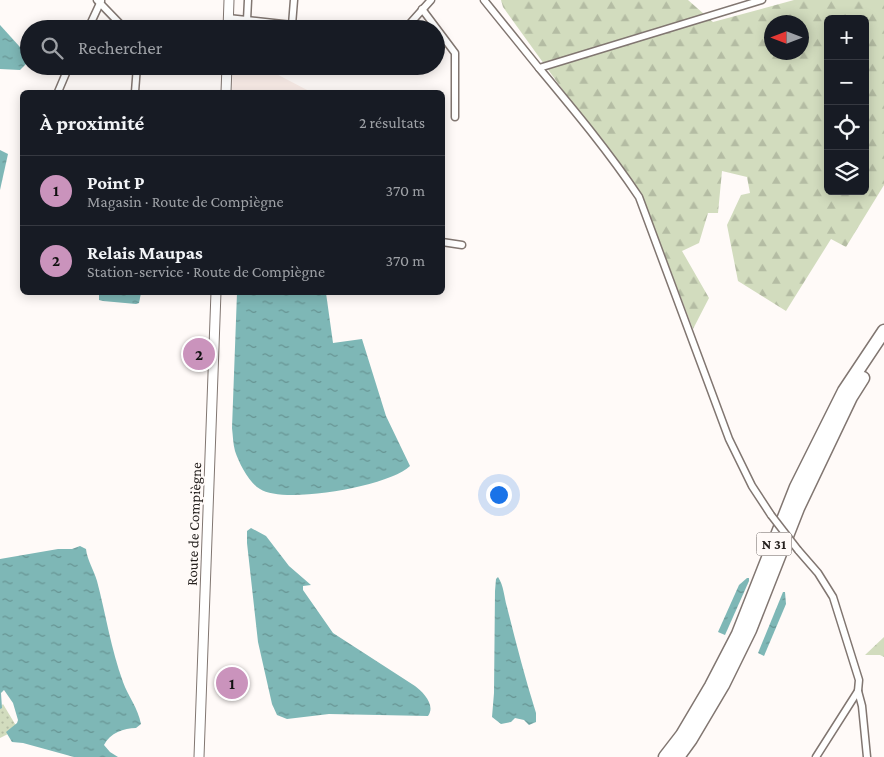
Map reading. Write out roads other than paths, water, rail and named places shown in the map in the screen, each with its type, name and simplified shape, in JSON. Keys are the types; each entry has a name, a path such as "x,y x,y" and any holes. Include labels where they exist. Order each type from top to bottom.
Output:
{"highway":[{"name":"N 31","path":"665,757 682,735 702,702 738,634 796,487 844,391 884,331"},
{"name":"N 31","path":"678,757 723,685 750,630 798,508 852,397 884,345"}],"main road":[{"path":"228,18 229,0"},
{"path":"226,90 227,75"},
{"name":"Route de Compiègne","path":"199,757 216,295"}],"street":[{"path":"228,18 247,20 248,0"},
{"path":"294,0 294,20"},
{"path":"413,20 431,0"},
{"path":"484,0 589,128 639,197 729,439 752,486 771,515 818,574 833,597 859,680 858,691 862,706 867,757"},
{"path":"539,68 762,0"},
{"path":"92,20 100,1 117,20"},
{"path":"422,9 430,20"},
{"path":"445,40 455,53 455,116"},
{"path":"59,90 65,75"},
{"path":"135,90 136,75"},
{"path":"445,242 462,245"},
{"path":"816,757 858,691"}],"water":[{"path":"0,25 20,47 20,70 0,69"},
{"path":"0,150 8,154 0,190"},
{"path":"99,295 141,295 139,303 136,304 99,300"},
{"path":"237,295 326,295 333,343 362,339 386,416 410,466 382,480 336,491 291,495 273,493 260,489 248,478 235,451 232,428"},
{"path":"251,528 266,536 289,566 311,585 303,586 303,590 333,633 415,686 425,695 430,703 428,716 329,714 287,719 277,715 272,704 258,642 247,543 247,531"},
{"path":"80,546 86,549 96,577 119,670 141,724 136,728 118,732 110,737 104,745 118,757 74,757 23,743 12,742 6,732 18,720 13,703 4,690 1,693 2,708 0,709 0,559 58,549 72,549"},
{"path":"498,577 503,588 536,713 536,722 529,725 524,720 515,718 511,722 501,724 492,717 495,591 496,579"},
{"path":"749,578 749,581 725,635 718,632 739,585"},
{"path":"783,592 785,592 786,604 764,656 758,653"}],"place":[{"name":"Relais Maupas","path":"199,354"},
{"name":"Point P","path":"232,683"}]}
